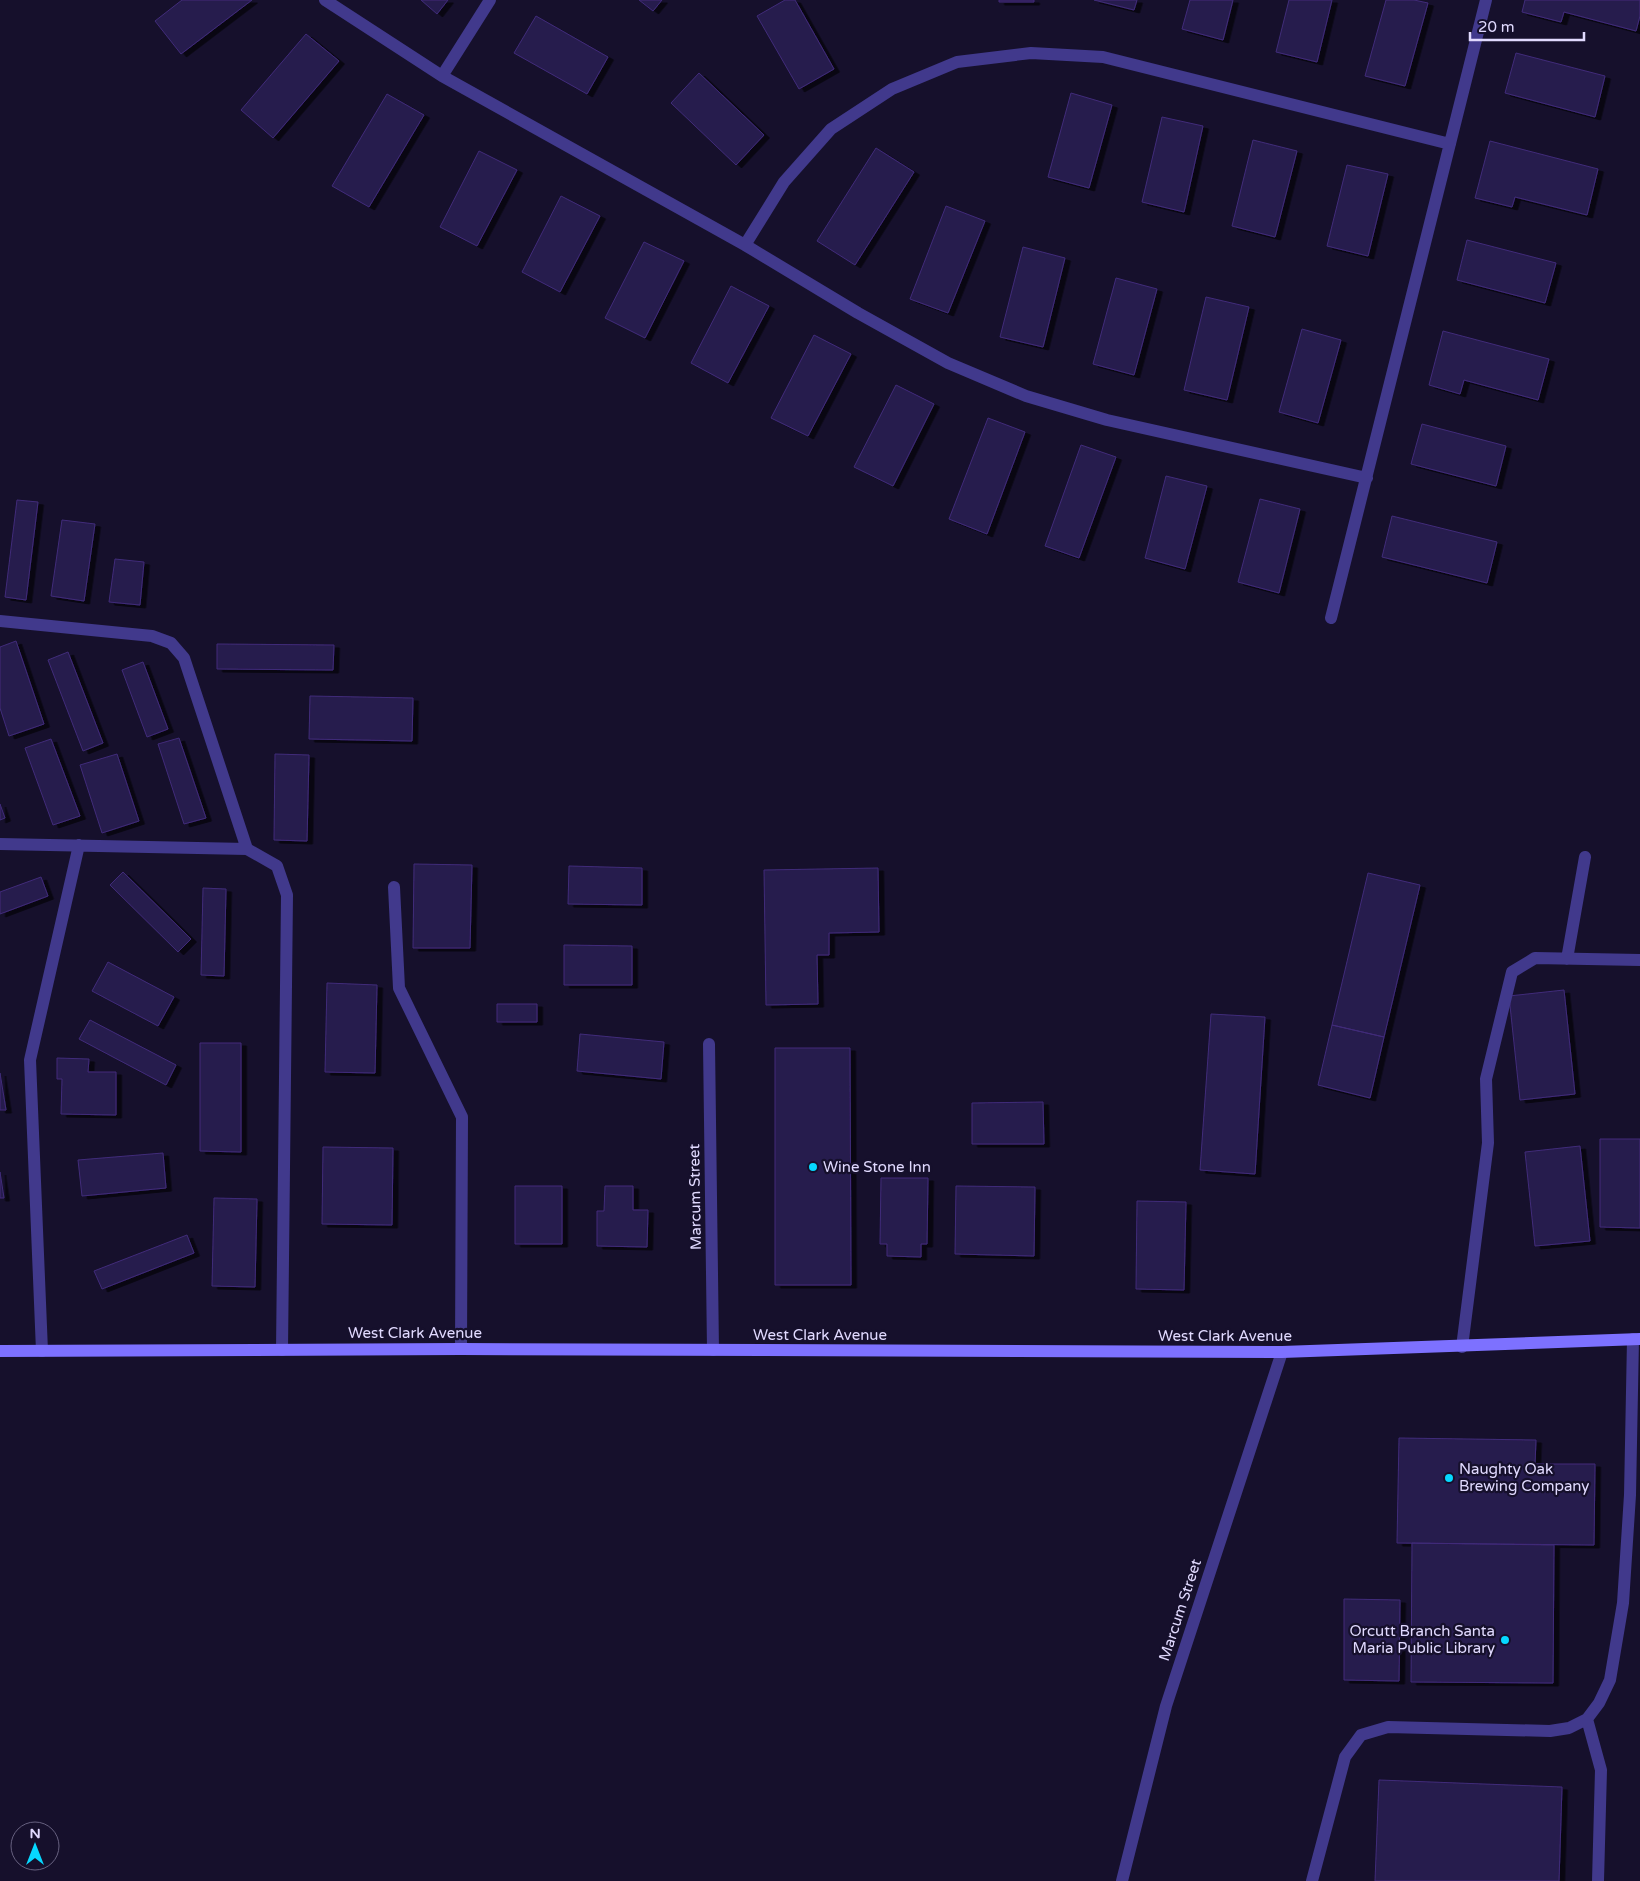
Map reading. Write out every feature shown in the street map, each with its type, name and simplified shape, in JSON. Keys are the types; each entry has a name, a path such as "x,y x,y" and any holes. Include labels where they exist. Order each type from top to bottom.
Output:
{"main road":[{"name":"West Clark Avenue","path":"0,1351 461,1349 1282,1352 1462,1347 1636,1339"}],"street":[{"path":"325,0 442,76 745,245 858,313 948,362 1026,396 1107,420 1366,478"},
{"path":"442,76 490,0"},
{"path":"1331,618 1486,0"},
{"path":"745,245 784,182 831,129 892,89 957,62 1030,53 1103,57 1450,144"},
{"path":"0,621 152,636 171,643 184,658 248,849"},
{"path":"0,844 248,849 277,866 287,895 282,1350"},
{"path":"42,1351 30,1060 79,846"},
{"path":"1567,959 1585,857"},
{"path":"394,886 399,988 462,1117 461,1349"},
{"path":"1462,1347 1488,1143 1486,1079 1512,972 1535,958 1640,960"},
{"name":"Marcum Street","path":"709,1044 713,1350"},
{"path":"1312,1881 1345,1757 1361,1736 1388,1727 1550,1731 1569,1728 1587,1719 1599,1703 1610,1680 1623,1603 1630,1495 1636,1339"},
{"name":"Marcum Street","path":"1122,1881 1166,1706 1282,1352"},
{"path":"1587,1719 1601,1770 1598,1881"}],"building":[{"path":"182,0 252,0 181,54 155,21"},
{"path":"421,0 448,0 437,14"},
{"path":"639,0 662,0 653,11"},
{"path":"785,0 795,0 834,69 799,89 757,16"},
{"path":"999,0 1034,0 1034,2 999,2"},
{"path":"1094,0 1137,0 1134,10"},
{"path":"1190,0 1233,0 1223,40 1182,29"},
{"path":"1289,0 1332,0 1317,62 1276,52"},
{"path":"1386,0 1414,0 1428,3 1405,86 1365,76"},
{"path":"1525,0 1640,0 1640,16 1636,31 1564,12 1561,22 1522,12"},
{"path":"536,16 608,57 587,94 514,53"},
{"path":"306,34 339,61 273,138 241,110"},
{"path":"1516,53 1605,76 1595,117 1505,93"},
{"path":"699,73 764,135 736,165 671,103"},
{"path":"1071,93 1112,105 1089,188 1048,177"},
{"path":"387,94 424,115 369,207 332,186"},
{"path":"1162,117 1203,126 1184,212 1142,202"},
{"path":"1253,140 1297,151 1275,237 1232,226"},
{"path":"1490,141 1598,169 1587,215 1515,197 1512,207 1475,198"},
{"path":"876,148 914,172 855,265 817,241"},
{"path":"479,151 517,170 477,246 440,227"},
{"path":"1347,165 1388,174 1368,256 1327,246"},
{"path":"561,196 600,216 560,292 522,272"},
{"path":"946,206 985,221 948,313 910,299"},
{"path":"1467,240 1556,263 1545,303 1457,280"},
{"path":"644,242 684,261 645,338 605,318"},
{"path":"1023,247 1065,258 1043,347 1000,337"},
{"path":"1116,278 1157,289 1134,375 1093,364"},
{"path":"731,286 769,306 728,383 691,363"},
{"path":"1206,297 1249,307 1227,400 1184,390"},
{"path":"1302,329 1341,340 1318,423 1279,412"},
{"path":"1443,331 1549,359 1538,400 1464,380 1460,394 1429,385"},
{"path":"814,335 851,354 808,436 771,418"},
{"path":"896,385 934,404 893,486 854,467"},
{"path":"988,418 1025,432 987,534 949,519"},
{"path":"1422,424 1506,446 1496,486 1411,464"},
{"path":"1081,445 1116,457 1079,558 1045,546"},
{"path":"1166,476 1207,486 1185,569 1145,558"},
{"path":"1260,499 1300,509 1279,593 1238,582"},
{"path":"17,500 38,502 26,600 5,597"},
{"path":"1392,516 1497,542 1487,583 1382,557"},
{"path":"62,520 95,524 84,601 51,596"},
{"path":"115,559 144,562 140,605 109,602"},
{"path":"16,641 44,724 9,736 0,708 0,647"},
{"path":"217,644 334,645 333,670 217,669"},
{"path":"68,652 103,743 83,751 48,660"},
{"path":"143,662 168,729 147,737 122,670"},
{"path":"310,696 413,698 412,741 309,739"},
{"path":"179,738 206,818 184,824 158,744"},
{"path":"51,739 80,816 53,825 25,748"},
{"path":"117,754 139,821 102,833 80,765"},
{"path":"275,754 309,755 307,841 274,840"},
{"path":"0,804 5,818 0,820"},
{"path":"414,864 472,865 470,948 413,948"},
{"path":"569,866 642,868 642,905 568,904"},
{"path":"878,868 879,932 829,933 829,955 817,955 818,1004 766,1005 764,870"},
{"path":"123,872 191,939 178,952 110,885"},
{"path":"1368,873 1420,885 1384,1037 1332,1025"},
{"path":"41,877 48,896 0,914 0,892"},
{"path":"203,888 226,889 224,976 201,975"},
{"path":"564,945 632,946 632,985 564,985"},
{"path":"108,962 174,997 158,1026 92,991"},
{"path":"327,983 377,985 375,1073 325,1072"},
{"path":"1564,990 1575,1094 1520,1100 1509,996"},
{"path":"497,1004 537,1004 537,1022 497,1022"},
{"path":"1211,1014 1265,1017 1255,1174 1200,1170"},
{"path":"90,1020 176,1065 166,1085 79,1039"},
{"path":"1332,1025 1384,1037 1370,1098 1318,1085"},
{"path":"580,1034 664,1042 661,1079 577,1071"},
{"path":"200,1043 241,1043 241,1152 200,1151"},
{"name":"Wine Stone Inn","path":"775,1048 850,1048 851,1285 775,1285"},
{"path":"57,1058 89,1059 88,1072 116,1072 116,1115 61,1114 62,1079 57,1079"},
{"path":"0,1073 6,1110 0,1110"},
{"path":"1043,1102 1044,1144 972,1144 972,1103"},
{"path":"1600,1139 1640,1139 1640,1228 1600,1227"},
{"path":"1580,1146 1590,1241 1535,1246 1525,1152"},
{"path":"323,1147 393,1148 392,1225 322,1224"},
{"path":"163,1153 166,1188 82,1196 78,1160"},
{"path":"0,1172 4,1198 0,1198"},
{"path":"881,1178 928,1178 927,1244 921,1244 921,1257 887,1256 887,1244 880,1244"},
{"path":"515,1186 562,1186 562,1244 515,1244"},
{"path":"605,1186 633,1186 633,1210 648,1210 647,1247 597,1246 597,1211 604,1211"},
{"path":"956,1186 1035,1187 1034,1256 955,1254"},
{"path":"214,1198 257,1199 255,1287 212,1286"},
{"path":"1137,1201 1186,1202 1184,1290 1136,1289"},
{"path":"187,1235 194,1253 102,1289 94,1271"},
{"path":"1399,1438 1536,1440 1535,1464 1595,1464 1594,1545 1397,1543"},
{"path":"1412,1543 1554,1545 1553,1683 1411,1682"},
{"path":"1344,1599 1400,1600 1399,1681 1344,1680"},
{"path":"1379,1780 1562,1787 1559,1881 1375,1881"}],"place":[{"name":"Wine Stone Inn","path":"813,1167"},
{"name":"Naughty Oak Brewing Company","path":"1449,1478"},
{"name":"Orcutt Branch Santa Maria Public Library","path":"1505,1640"}]}
